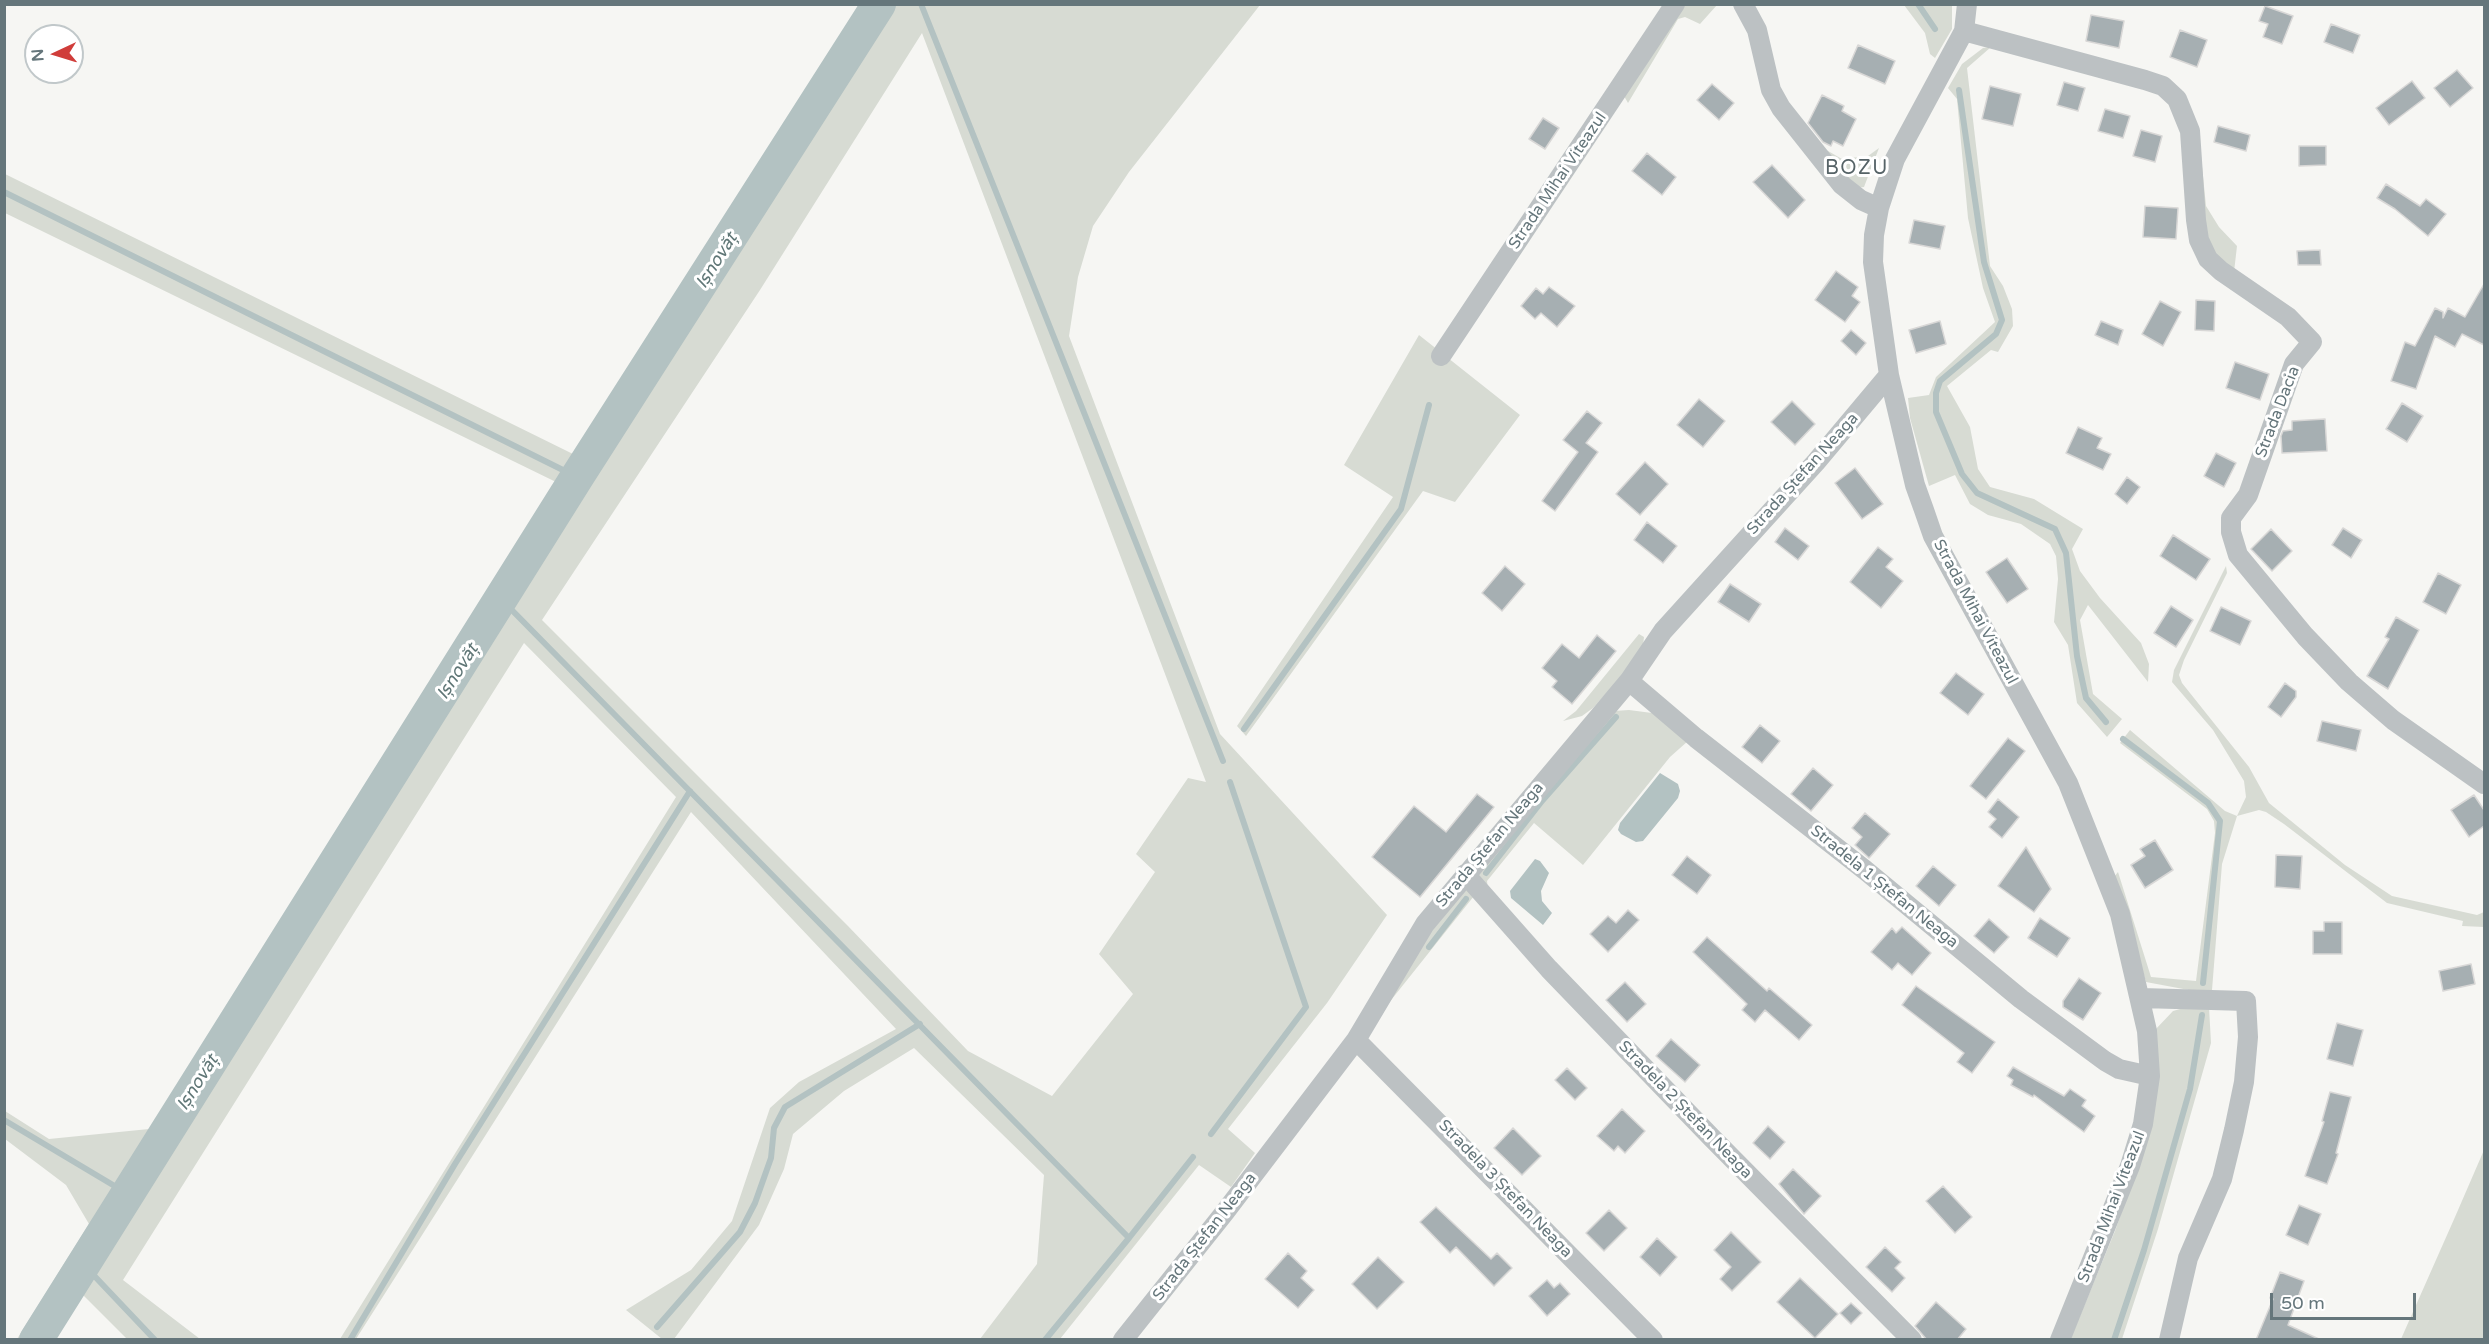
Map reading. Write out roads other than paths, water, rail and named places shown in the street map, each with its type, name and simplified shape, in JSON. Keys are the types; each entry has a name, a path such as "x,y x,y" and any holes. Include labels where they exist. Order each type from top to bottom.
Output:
{"street":[{"name":"Strada Mihai Viteazul","path":"1441,356 1675,4"},
{"path":"1743,4 1757,30 1772,90 1781,108 1842,185 1861,200 1879,208"},
{"name":"Strada Mihai Viteazul","path":"1967,4 1964,32 1895,159 1879,208 1874,235 1873,262 1889,375 1915,485 1933,536 2067,783 2120,914 2142,998 2150,1076 2144,1124 2130,1166 2060,1340"},
{"name":"Strada Dacia","path":"1964,32 2145,80 2163,86 2177,99 2190,131 2196,220 2199,240 2208,259 2221,271 2288,317 2312,342 2294,364 2248,495 2231,518 2231,532 2238,555 2305,636 2349,682 2393,720 2484,784"},
{"name":"Strada Ștefan Neaga","path":"1123,1340 1226,1212 1356,1040 1425,924 1465,873 1629,681 1663,631 1816,462 1889,375"},
{"name":"Stradela 1 Ștefan Neaga","path":"1629,681 1696,738 1865,870 2021,999 2105,1061 2119,1068 2150,1076"},
{"name":"Stradela 2 Ștefan Neaga","path":"1465,873 1550,969 1712,1138 1912,1340"},
{"path":"2142,998 2246,1001 2248,1037 2244,1082 2234,1130 2222,1179 2188,1258 2169,1340"},
{"name":"Stradela 3 Ștefan Neaga","path":"1356,1040 1653,1340"}],"waterway":[{"name":"Ișnovăț","path":"36,1340 577,477 879,4"},
{"path":"921,4 1223,761"},
{"path":"1918,4 1935,29"},
{"path":"1959,90 1984,262 2002,320 1996,334 1940,381 1936,393 1936,412 1962,474 1977,493 2055,529 2066,553 2077,656 2086,698 2106,722"},
{"path":"4,192 577,477"},
{"path":"1244,729 1401,509 1429,405"},
{"path":"501,599 1129,1238 1045,1340"},
{"path":"1486,873 1542,801 1616,717"},
{"path":"2123,739 2208,803 2220,821 2203,983"},
{"path":"1211,1134 1306,1007 1230,782"},
{"path":"350,1340 455,1164 690,791"},
{"path":"1429,947 1466,899"},
{"path":"2114,1340 2144,1250 2190,1089 2202,1015"},
{"path":"657,1327 740,1232 755,1203 771,1158 774,1128 785,1107 920,1024"},
{"path":"4,1120 128,1194"},
{"path":"1129,1238 1193,1157"},
{"path":"84,1265 155,1340"}],"district":[{"name":"BOZU","path":"1857,169"}]}
